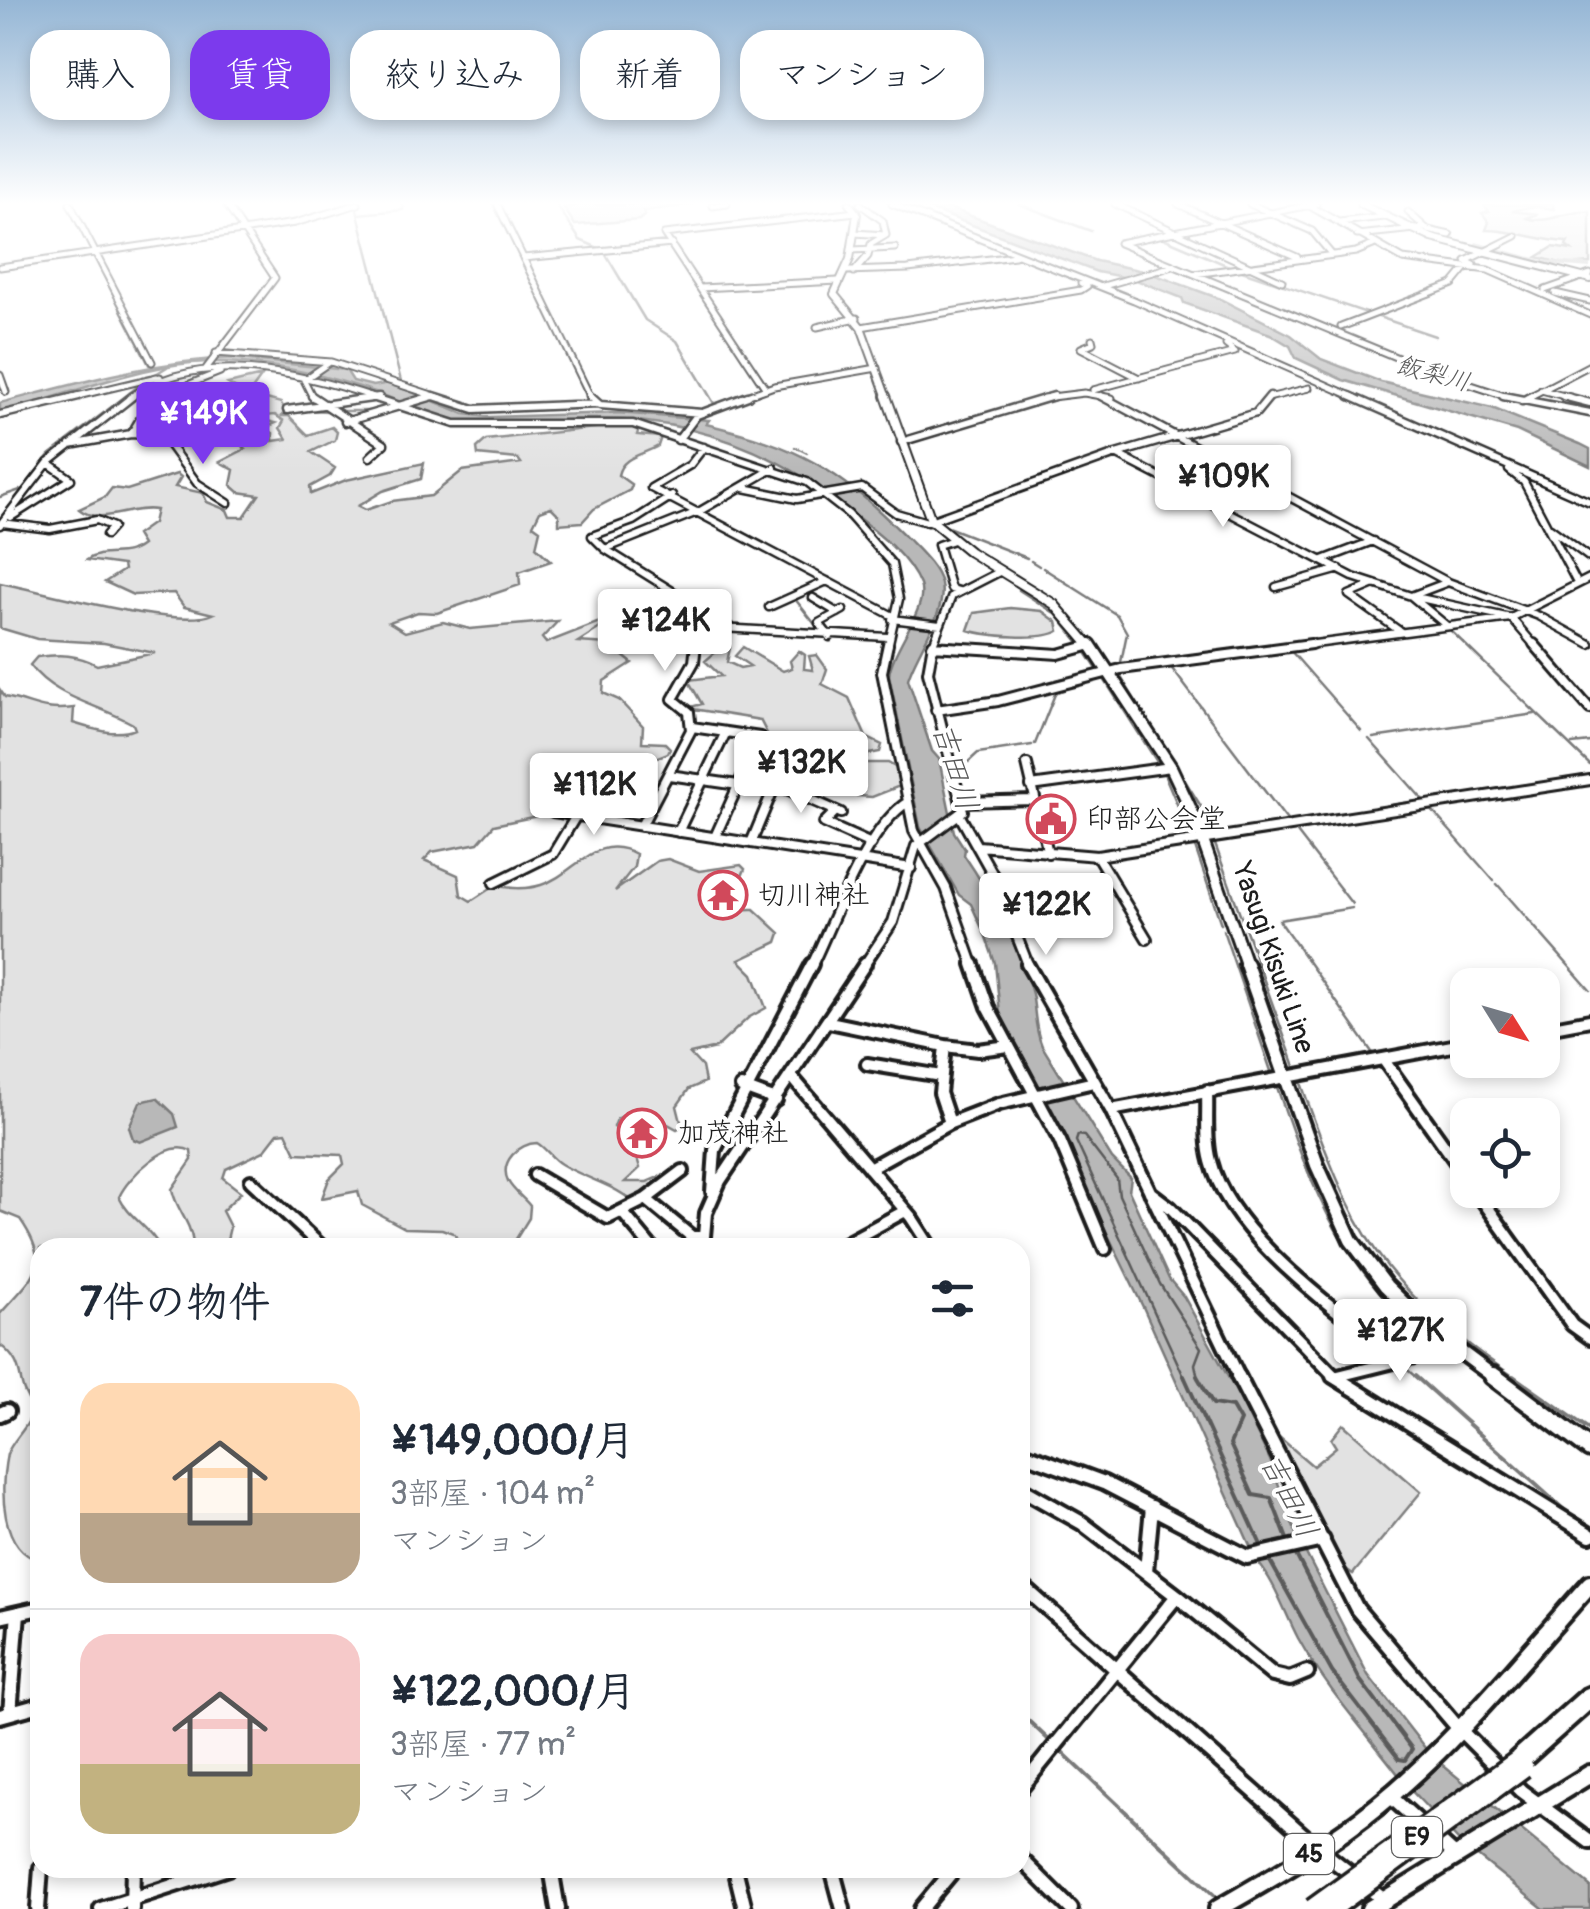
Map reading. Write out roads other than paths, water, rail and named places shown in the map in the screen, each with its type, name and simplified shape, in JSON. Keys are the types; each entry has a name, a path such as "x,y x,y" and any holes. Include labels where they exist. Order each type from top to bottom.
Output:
{"highway":[{"name":"E9","path":"1312,1909 1520,1764 1590,1697"},
{"name":"E9","path":"1330,1909 1590,1708"}],"main road":[{"name":"Yasugi Kisuki Line","path":"837,293 859,322 931,520 952,540 1054,604 1090,644 1170,767 1202,840 1332,1205 1351,1240 1386,1286 1454,1348 1590,1449"},
{"name":"45","path":"1218,1909 1319,1848 1392,1794 1456,1732 1590,1584"},
{"path":"1377,1905 1590,1774"}],"street":[{"path":"116,293 152,362"},
{"path":"205,369 264,293"},
{"path":"540,293 585,389 598,404"},
{"path":"703,293 766,389"},
{"path":"817,327 1052,293"},
{"path":"1117,293 1590,502"},
{"path":"1234,293 1432,372 1522,400 1590,413"},
{"path":"1340,327 1431,293"},
{"path":"1546,293 1590,315"},
{"path":"1552,293 1590,301"},
{"path":"901,442 1044,399 1090,393 1235,352 1184,322"},
{"path":"1092,339 1094,343 1082,348 1139,378"},
{"path":"214,355 329,363 491,410 598,404 700,414 766,389 877,368"},
{"path":"329,363 304,380 314,401 384,444 370,457"},
{"path":"1444,369 1522,400 1590,366"},
{"path":"0,415 119,383 205,369 310,376 455,424 494,428 613,422 774,468 827,495 864,529 892,564 899,594 882,672 908,802 920,841 936,865 988,1007 1036,1095 1105,1249"},
{"path":"172,400 190,384 222,370"},
{"path":"0,374 6,392"},
{"path":"131,433 153,401 160,377"},
{"path":"3,522 48,462 160,377"},
{"path":"744,488 788,499 858,488 896,513 931,520 1116,454 1256,413 1271,395 1309,388"},
{"path":"1542,390 1586,402 1580,412"},
{"path":"1090,393 1118,400 1448,582 1524,610 1590,644"},
{"path":"287,410 314,401 360,402 379,396"},
{"path":"345,422 432,396"},
{"path":"66,446 131,433 165,440 196,437 208,422 186,410 182,402 153,401"},
{"path":"139,422 163,420 186,410"},
{"path":"678,440 700,414"},
{"path":"165,440 166,446 182,459 191,482 228,502"},
{"path":"704,448 690,465 651,488 893,618 937,625"},
{"path":"1116,454 1340,570 1411,596 1511,618 1590,708"},
{"path":"1490,458 1524,482 1576,581"},
{"path":"3,522 70,482 72,479 48,462"},
{"path":"605,549 700,511 774,468"},
{"path":"672,496 633,521 592,536 605,549 730,627"},
{"path":"3,522 50,529 100,520 113,526 106,535"},
{"path":"1548,526 1590,558"},
{"path":"952,540 938,545 951,588 958,592"},
{"path":"1323,560 1374,541"},
{"path":"1276,587 1340,570"},
{"path":"712,1195 897,914 920,841 958,816 964,802 952,778 928,672 932,646 948,602 958,592 1000,571"},
{"path":"936,710 998,701 1109,672 1511,618 1576,581 1590,578"},
{"path":"768,607 827,581"},
{"path":"1411,596 1448,582"},
{"path":"1374,584 1349,595 1403,632"},
{"path":"1411,596 1448,626"},
{"path":"813,598 840,612 819,622 830,638"},
{"path":"622,640 730,627 830,638 888,636"},
{"path":"641,826 692,727 689,712 673,699 694,662 698,630"},
{"path":"932,646 1059,654 1090,644"},
{"path":"692,727 760,737 715,837"},
{"path":"678,832 726,732"},
{"path":"751,843 784,763"},
{"path":"1027,764 1048,853"},
{"path":"1031,786 1170,767"},
{"path":"668,775 774,787 839,812 824,823 872,844"},
{"path":"978,846 1097,856 1590,780"},
{"path":"964,802 1034,800"},
{"path":"705,1238 715,1150 863,860 898,808 908,802"},
{"path":"553,812 911,868"},
{"path":"1038,813 1066,817"},
{"path":"494,883 553,854 576,816"},
{"path":"958,816 978,846 1025,960 1092,1083 1111,1110 1321,1540 1368,1625 1456,1732 1538,1807 1590,1842"},
{"path":"1097,856 1147,939"},
{"path":"1560,1026 1590,1020"},
{"path":"829,1022 944,1046 978,1050 1009,1046"},
{"path":"944,1046 940,1093 950,1123"},
{"path":"1111,1110 1450,1046"},
{"path":"1383,1059 1450,1154"},
{"path":"867,1064 941,1076"},
{"path":"792,1077 924,1238"},
{"path":"868,1168 950,1123 1036,1095 1092,1083"},
{"path":"745,1088 776,1100"},
{"path":"1207,1091 1211,1165 1227,1199 1263,1244 1401,1362"},
{"path":"535,1176 608,1218 646,1200 683,1171"},
{"path":"251,1181 313,1238"},
{"path":"1149,1192 1171,1208 1334,1378 1557,1510 1590,1535"},
{"path":"646,1200 694,1238"},
{"path":"1488,1208 1572,1325 1590,1338"},
{"path":"855,1238 905,1211"},
{"path":"623,1213 644,1238"},
{"path":"1334,1378 1454,1348"},
{"path":"1030,1455 1152,1506 1206,1540 1247,1557 1321,1540"},
{"path":"1030,1493 1053,1503 1146,1571 1273,1675 1290,1679 1307,1672"},
{"path":"1146,1571 1152,1506"},
{"path":"1030,1593 1319,1848 1377,1905"},
{"path":"1030,1777 1177,1596"},
{"path":"0,1617 30,1610"},
{"path":"18,1613 5,1714 30,1707"},
{"path":"1392,1794 1457,1856"},
{"path":"1030,1868 1071,1909"},
{"path":"38,1909 40,1878"},
{"path":"132,1904 133,1878"},
{"path":"101,1909 132,1904 201,1878"},
{"path":"553,1878 558,1909"},
{"path":"737,1878 745,1909"},
{"path":"835,1878 843,1909"},
{"path":"921,1909 947,1878"}],"water":[{"path":"1169,293 1205,293 1291,335 1321,359 1381,382 1492,408 1580,444 1590,449 1590,466 1517,431 1343,380 1296,358 1290,346 1270,334 1184,303 1182,298"},
{"path":"232,358 346,370 353,381 373,386 390,383 465,414 489,417 617,413 709,420 706,424 767,442 837,476 926,558 939,577 942,596 908,679 932,751 939,759 954,832 1020,958 1042,1046 1112,1159 1131,1178 1129,1191 1169,1279 1184,1297 1239,1397 1270,1460 1296,1534 1368,1675 1429,1753 1401,1778 1321,1675 1257,1561 1144,1309 1000,1013 995,963 971,904 959,895 920,827 889,675 921,594 907,563 868,525 789,469 727,440 660,424 589,419 504,424 453,421 330,378 284,368 214,362 144,371 0,413 0,403 87,381 173,363"},
{"path":"157,1098 174,1114 178,1127 140,1142 133,1139 129,1127 140,1102"},
{"path":"1434,1758 1590,1886 1590,1909 1544,1909 1459,1841 1406,1785"}],"waterway":[{"path":"112,293 149,365"},
{"path":"378,293 401,381"},
{"path":"629,293 645,320 677,341 715,405"},
{"path":"1308,293 1435,336"},
{"name":"吉田川","path":"154,375 167,367"},
{"path":"0,497 23,489 49,455 145,381"},
{"path":"306,410 328,411"},
{"path":"341,411 373,411"},
{"path":"210,422 239,418"},
{"path":"141,431 203,423"},
{"path":"795,447 807,453"},
{"path":"945,526 1027,558"},
{"path":"1031,561 1039,566"},
{"path":"1043,568 1117,615 1127,633 1120,667"},
{"path":"1019,590 1056,614 1081,645"},
{"path":"795,599 821,632"},
{"path":"1449,629 1590,765"},
{"path":"1290,650 1361,731"},
{"path":"1085,651 1099,672"},
{"path":"1170,666 1289,823"},
{"path":"1119,674 1202,808 1297,1072"},
{"path":"1104,679 1159,765"},
{"path":"1035,744 1057,689"},
{"path":"1373,738 1535,714"},
{"path":"1369,739 1424,801"},
{"path":"1572,744 1590,742"},
{"path":"965,765 978,753 1032,745"},
{"path":"1163,771 1191,837"},
{"path":"1429,807 1494,881"},
{"path":"1294,829 1352,904"},
{"path":"1195,847 1221,924"},
{"path":"1497,884 1590,990"},
{"path":"1352,908 1279,920 1374,1055"},
{"path":"1223,930 1272,1074"},
{"path":"1381,1064 1450,1162"},
{"path":"1300,1080 1337,1179 1377,1252 1401,1284 1432,1314 1517,1379"},
{"path":"1277,1087 1305,1163 1335,1228 1376,1288 1433,1346"},
{"path":"1482,1208 1563,1324"},
{"path":"1569,1330 1590,1344"},
{"path":"1402,1365 1418,1379"},
{"path":"1415,1376 1571,1516"},
{"path":"1513,1376 1590,1430"},
{"path":"1030,1722 1052,1743"},
{"path":"1059,1749 1215,1896"}],"place":[{"name":"印部公会堂","path":"1051,819"},
{"name":"切川神社","path":"723,895"},
{"name":"加茂神社","path":"642,1133"}],"water label":[{"name":"飯梨川","path":"1433,374"}]}
